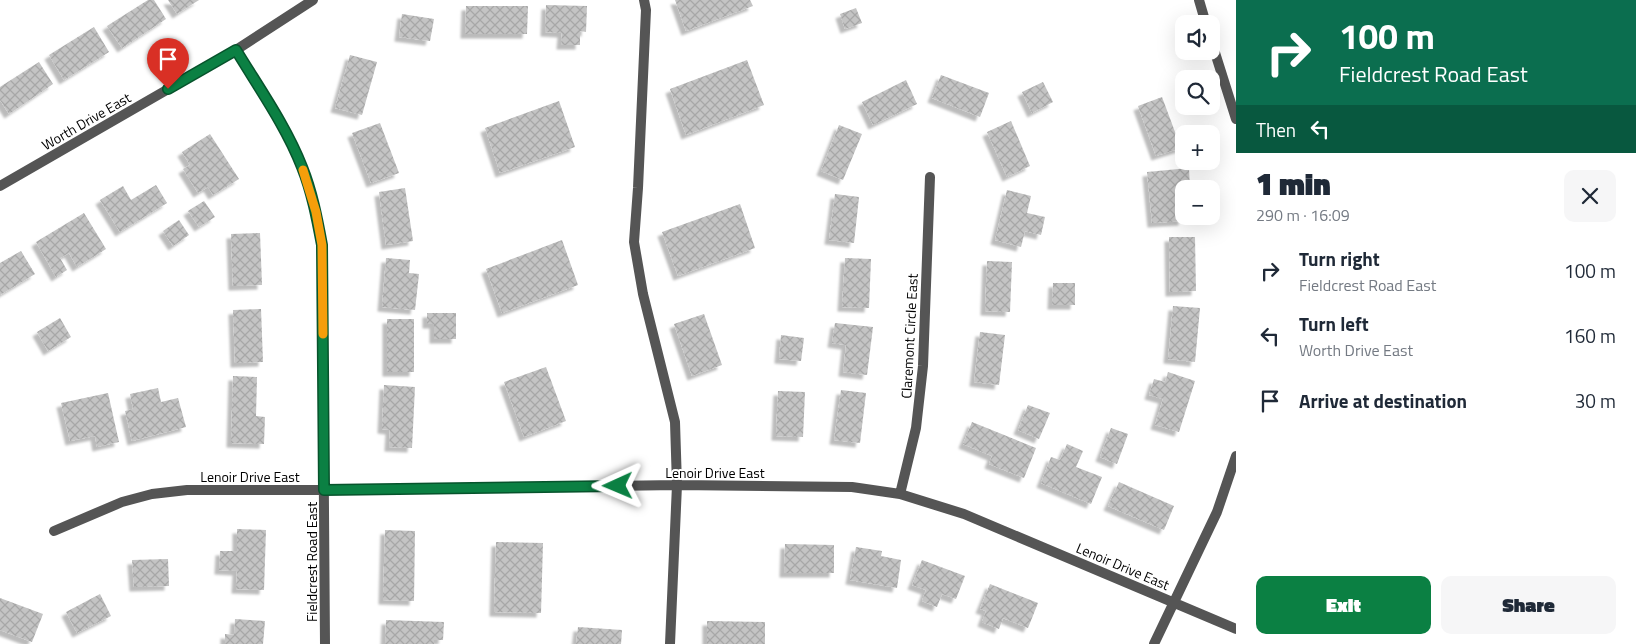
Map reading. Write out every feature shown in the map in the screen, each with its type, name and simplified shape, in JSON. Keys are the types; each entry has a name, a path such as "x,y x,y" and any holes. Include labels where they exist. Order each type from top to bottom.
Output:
{"street":[{"name":"Worth Drive East","path":"0,186 236,50 313,0"},
{"path":"644,0 646,10 634,242 643,294 675,422 677,485 670,644"},
{"path":"1198,0 1203,15"},
{"name":"Fieldcrest Road East","path":"236,50 286,134 302,167 316,212 322,245 325,644"},
{"path":"1217,60 1236,119"},
{"name":"Claremont Circle East","path":"900,494 916,428 923,366 930,177"},
{"path":"1154,644 1217,512 1236,456"},
{"name":"Lenoir Drive East","path":"54,531 89,514 122,502 152,494 186,490 677,485 852,486 900,494 964,514 1236,629"}],"building":[{"path":"148,0 154,0 166,19 122,48 107,26"},
{"path":"168,0 199,0 177,14"},
{"path":"675,0 750,0 753,6 686,31"},
{"path":"546,5 587,6 586,32 580,31 580,45 561,45 562,33 545,32"},
{"path":"466,6 528,6 527,34 465,34"},
{"path":"856,8 862,23 845,29 840,14"},
{"path":"402,14 434,19 430,41 399,37"},
{"path":"94,27 109,52 64,80 49,55"},
{"path":"350,55 377,62 362,115 335,108"},
{"path":"747,60 764,105 686,135 670,89"},
{"path":"39,62 53,84 9,114 0,100 0,87"},
{"path":"941,75 989,93 980,117 932,98"},
{"path":"906,80 917,104 873,125 862,102"},
{"path":"1043,82 1053,102 1032,113 1022,92"},
{"path":"1162,97 1175,132 1175,150 1156,156 1138,106"},
{"path":"559,101 575,147 500,173 485,128"},
{"path":"1011,121 1030,166 1007,177 987,132"},
{"path":"380,123 399,173 371,183 352,133"},
{"path":"839,125 862,134 843,180 821,171"},
{"path":"210,134 239,179 213,195 208,187 198,193 183,169 190,165 182,152"},
{"path":"1189,170 1190,180 1175,180 1175,222 1152,223 1147,172"},
{"path":"156,185 167,203 120,232 100,200 123,186 131,200"},
{"path":"405,188 413,241 386,245 379,192"},
{"path":"1007,190 1031,196 1027,213 1045,217 1041,235 1025,231 1021,247 995,240"},
{"path":"835,194 859,197 854,243 829,240"},
{"path":"204,201 215,217 199,227 188,211"},
{"path":"740,204 755,248 678,276 662,232"},
{"path":"84,213 106,249 77,267 69,253 60,258 67,270 56,277 36,242"},
{"path":"179,220 189,235 173,246 163,231"},
{"path":"260,233 262,285 233,286 231,234"},
{"path":"1169,237 1195,237 1196,291 1170,292"},
{"path":"562,240 578,285 502,313 486,269"},
{"path":"21,251 35,274 0,295 0,263"},
{"path":"386,258 410,260 409,273 419,274 415,310 382,307"},
{"path":"845,258 871,259 869,308 842,307"},
{"path":"987,261 1012,262 1010,312 985,311"},
{"path":"1053,283 1075,283 1075,305 1052,305"},
{"path":"1173,306 1200,308 1195,362 1168,359"},
{"path":"261,309 263,362 235,363 233,310"},
{"path":"427,313 456,313 456,339 434,339 434,324 427,324"},
{"path":"704,314 722,365 692,376 674,324"},
{"path":"60,318 71,337 48,351 37,332"},
{"path":"387,319 414,319 414,372 387,372"},
{"path":"835,323 873,327 867,375 843,372 846,345 832,343"},
{"path":"980,332 1005,335 999,385 974,382"},
{"path":"781,335 804,338 801,361 779,359"},
{"path":"546,367 566,421 524,437 504,382"},
{"path":"1168,372 1195,381 1179,432 1155,425 1163,399 1149,395 1154,379 1165,382"},
{"path":"233,376 257,377 256,416 265,417 264,444 231,443"},
{"path":"384,385 415,387 412,448 389,447 390,430 382,429"},
{"path":"158,388 161,402 178,398 186,427 132,441 125,411 133,409 130,394"},
{"path":"841,390 866,393 860,443 834,440"},
{"path":"778,391 805,392 803,437 776,436"},
{"path":"108,393 119,442 97,447 95,436 70,441 61,403"},
{"path":"1028,405 1050,413 1039,439 1018,430"},
{"path":"972,422 1036,448 1024,478 989,464 992,456 963,444"},
{"path":"1111,428 1128,434 1117,464 1100,457"},
{"path":"1067,444 1083,451 1076,467 1102,477 1091,504 1041,483 1051,457 1060,460"},
{"path":"1119,482 1174,506 1164,530 1108,506"},
{"path":"237,529 266,530 264,590 236,589 237,571 219,570 220,551 237,551"},
{"path":"385,530 415,531 414,601 383,600"},
{"path":"496,542 543,543 541,613 494,612"},
{"path":"785,544 834,545 834,573 784,573"},
{"path":"856,547 882,551 881,556 901,560 897,588 850,580"},
{"path":"168,559 169,586 134,587 132,560"},
{"path":"922,560 965,576 956,599 942,594 937,607 922,601 926,590 912,585"},
{"path":"990,584 1038,603 1028,628 1003,618 999,629 982,622 986,611 980,609"},
{"path":"100,594 111,616 77,633 66,612"},
{"path":"0,598 43,614 32,642 0,630"},
{"path":"235,619 265,621 263,644 225,644 225,634 234,635"},
{"path":"386,620 444,622 443,640 434,640 434,644 385,644"},
{"path":"707,621 765,622 765,644 707,644"},
{"path":"578,627 622,630 621,644 576,644"}],"slow traffic":[{"path":"303,170 316,212 322,245 323,334"}],"route":[{"path":"168,89 236,50 286,134 302,167 316,212 322,245 324,490 618,486"}]}
